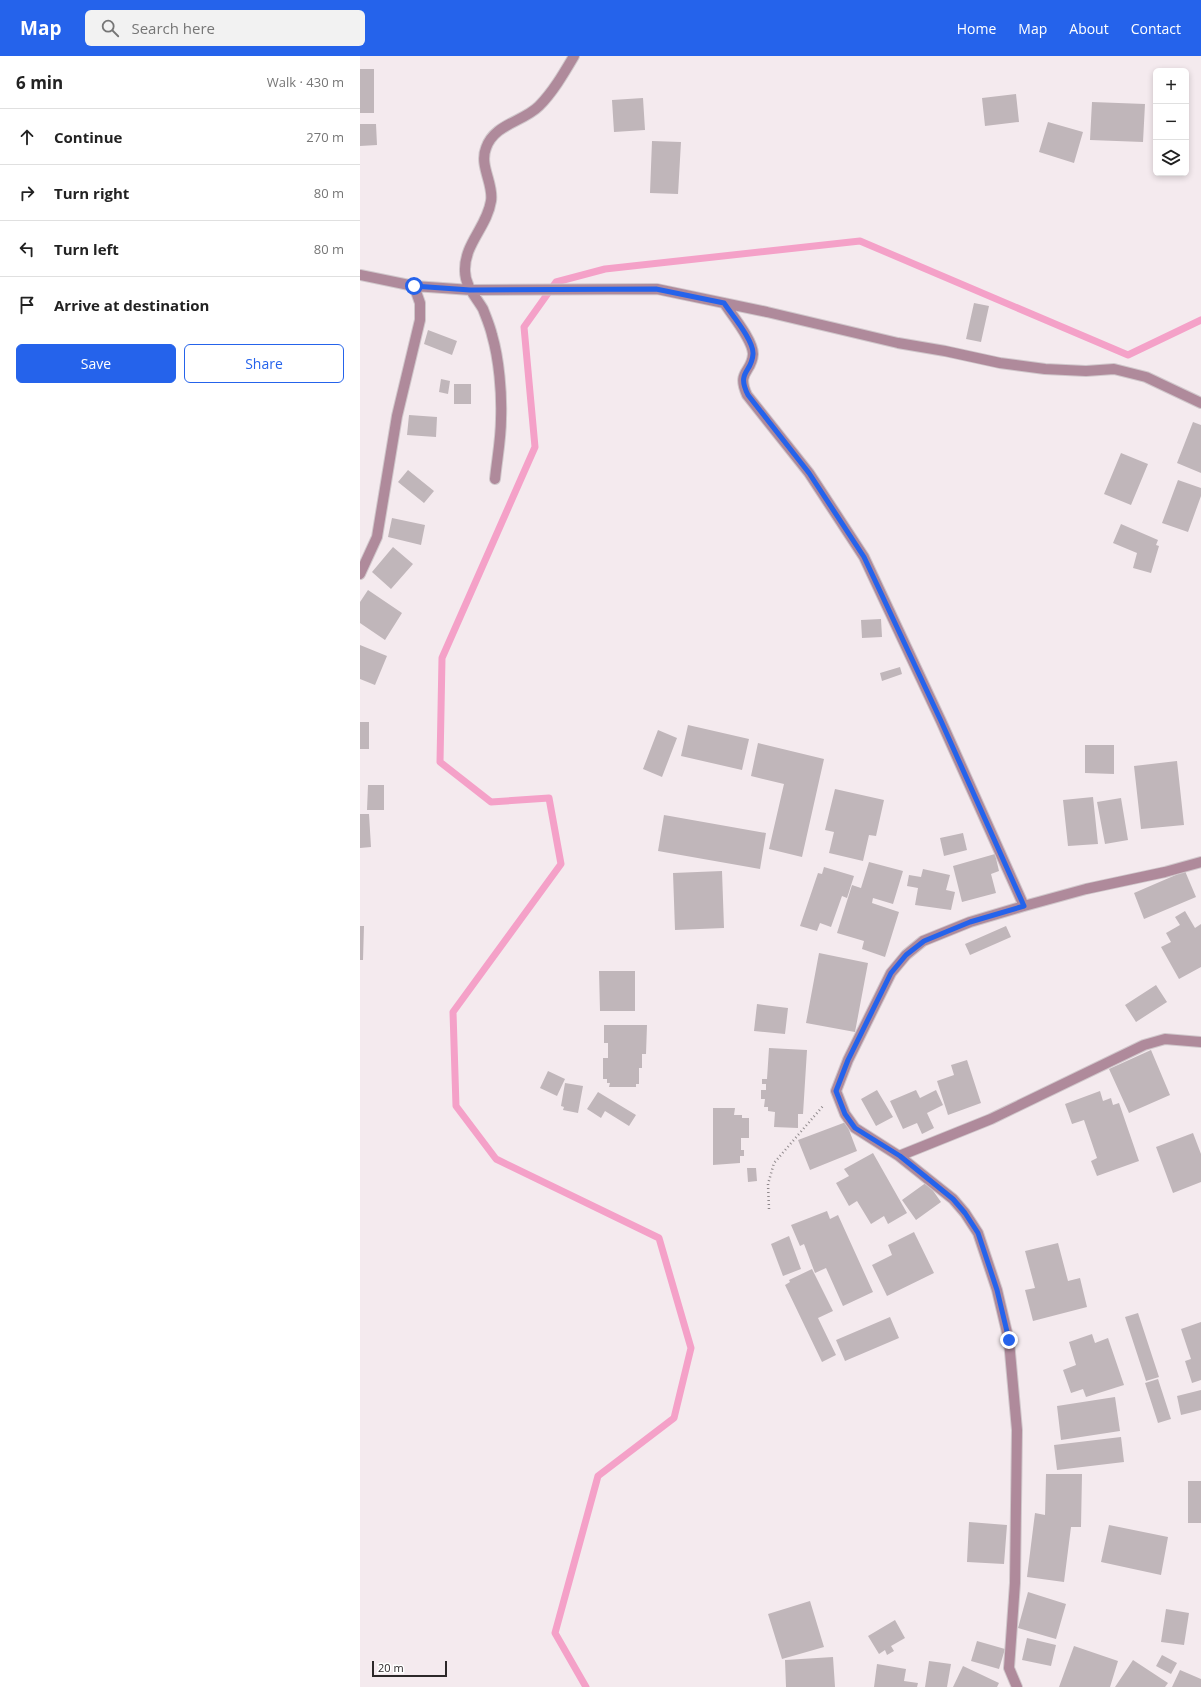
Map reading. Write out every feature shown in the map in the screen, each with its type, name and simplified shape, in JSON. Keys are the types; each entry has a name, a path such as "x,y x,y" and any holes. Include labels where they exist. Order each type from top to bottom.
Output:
{"street":[{"path":"495,479 501,420 497,358 492,335 483,309 470,290 465,273 465,261 468,249 487,213 491,201 484,161 485,148 499,130 539,106 566,71 574,56"},
{"path":"360,275 414,286 470,290 656,289 774,314 898,343 1000,363 1045,369 1086,371 1114,370 1146,377 1201,403"},
{"path":"360,574 377,537 398,416 420,320 420,303 414,286"},
{"path":"724,303 750,342 753,354 751,362 743,378 743,386 748,395 809,473 864,557 941,721 1024,906"},
{"path":"1017,1687 1009,1668 1015,1583 1017,1430 1009,1340 997,1290 978,1233 953,1199 900,1156 855,1128 845,1114 836,1091 848,1060 891,973 906,955 924,941 970,922 1024,906 1086,889 1165,872 1201,862"},
{"path":"900,1156 991,1119 1144,1045 1165,1039 1201,1042"}],"path":[{"path":"769,1209 768,1184 774,1162 836,1091"}],"building":[{"path":"360,69 374,69 374,113 360,113"},
{"path":"1016,94 1019,122 985,126 982,98"},
{"path":"643,98 645,130 614,132 612,100"},
{"path":"1092,102 1145,104 1143,142 1090,140"},
{"path":"1048,122 1083,132 1074,163 1039,152"},
{"path":"360,124 376,124 377,145 360,146"},
{"path":"652,141 681,142 678,194 650,193"},
{"path":"974,303 989,306 981,342 966,339"},
{"path":"428,330 457,341 452,355 424,344"},
{"path":"441,379 450,381 448,394 439,392"},
{"path":"454,384 471,384 471,404 454,404"},
{"path":"409,415 437,417 436,437 407,435"},
{"path":"1193,422 1201,425 1201,473 1177,463"},
{"path":"1121,453 1148,464 1131,505 1104,494"},
{"path":"408,470 434,491 424,503 398,482"},
{"path":"1178,480 1201,488 1201,496 1188,532 1162,523"},
{"path":"392,518 425,525 421,545 388,537"},
{"path":"1121,524 1158,540 1156,545 1159,546 1151,573 1133,568 1137,553 1113,543"},
{"path":"393,547 413,564 391,589 372,572"},
{"path":"368,590 402,613 385,640 360,623 360,602"},
{"path":"881,619 882,637 862,638 861,620"},
{"path":"360,645 387,656 375,685 360,679"},
{"path":"900,667 902,674 882,681 880,673"},
{"path":"360,722 369,722 369,749 360,749"},
{"path":"688,725 749,739 742,770 681,756"},
{"path":"658,730 677,738 662,777 643,769"},
{"path":"758,743 824,759 802,857 769,849 784,784 751,776"},
{"path":"1085,745 1114,745 1114,774 1085,773"},
{"path":"1177,761 1184,825 1141,829 1134,766"},
{"path":"368,785 384,785 384,810 367,810"},
{"path":"835,789 884,800 876,836 869,835 863,861 829,853 834,832 825,830"},
{"path":"1093,797 1098,844 1068,846 1063,800"},
{"path":"1121,798 1128,840 1105,844 1097,802"},
{"path":"360,814 369,814 371,847 360,848"},
{"path":"664,815 766,833 760,869 658,851"},
{"path":"963,833 967,850 944,856 940,838"},
{"path":"995,854 999,871 991,874 996,893 962,902 953,866"},
{"path":"869,862 903,871 893,904 873,898 872,903 899,912 885,957 862,949 864,941 837,933 852,885 861,888"},
{"path":"824,867 854,876 847,898 842,896 831,927 820,923 817,931 800,926 818,873 822,874"},
{"path":"923,869 950,875 946,890 955,892 951,910 915,905 918,888 907,886 909,875 921,877"},
{"path":"722,871 724,928 675,930 673,873"},
{"path":"1185,871 1196,897 1144,919 1134,893"},
{"path":"1185,911 1195,928 1201,924 1201,967 1179,979 1161,947 1171,942 1166,933 1180,925 1175,917"},
{"path":"360,926 364,926 363,960 360,960"},
{"path":"1006,926 1011,937 970,955 965,944"},
{"path":"819,953 868,963 855,1032 806,1023"},
{"path":"599,971 635,971 635,1011 600,1011"},
{"path":"1156,985 1167,1002 1136,1022 1125,1005"},
{"path":"757,1004 788,1008 785,1034 754,1031"},
{"path":"604,1025 647,1025 646,1054 642,1054 642,1068 639,1068 639,1084 636,1084 636,1087 609,1087 610,1083 607,1083 607,1079 603,1079 603,1058 608,1058 608,1043 604,1043"},
{"path":"769,1048 807,1050 803,1114 798,1114 798,1128 774,1127 775,1112 768,1111 768,1107 764,1107 765,1099 761,1099 761,1090 766,1090 766,1084 762,1084 762,1079 767,1079"},
{"path":"1151,1050 1170,1095 1129,1113 1109,1069"},
{"path":"967,1060 981,1103 948,1115 937,1081 954,1075 951,1065"},
{"path":"548,1071 565,1079 557,1096 540,1088"},
{"path":"565,1083 583,1086 578,1113 563,1110 564,1107 561,1106"},
{"path":"877,1090 893,1117 876,1126 861,1099"},
{"path":"916,1090 920,1098 936,1090 943,1105 927,1113 934,1128 922,1134 917,1123 903,1129 890,1101"},
{"path":"1100,1091 1103,1101 1111,1098 1113,1105 1119,1103 1139,1161 1097,1176 1091,1161 1097,1158 1084,1120 1072,1124 1065,1104"},
{"path":"598,1092 636,1115 629,1126 605,1111 601,1118 587,1109"},
{"path":"713,1108 735,1108 734,1115 742,1115 742,1118 749,1118 749,1138 741,1138 741,1150 744,1150 744,1156 740,1156 740,1163 713,1165"},
{"path":"846,1122 857,1151 810,1170 798,1140"},
{"path":"1193,1133 1201,1154 1201,1182 1173,1193 1156,1147"},
{"path":"873,1153 907,1213 888,1224 884,1216 871,1224 857,1201 849,1206 836,1183 849,1176 844,1169"},
{"path":"747,1168 756,1168 757,1181 748,1182"},
{"path":"927,1182 941,1202 916,1220 902,1200"},
{"path":"827,1211 830,1219 838,1215 873,1292 843,1306 826,1268 815,1273 804,1244 800,1246 791,1225"},
{"path":"914,1232 934,1273 887,1296 872,1265 892,1255 888,1245"},
{"path":"789,1236 801,1269 783,1276 771,1244"},
{"path":"1058,1243 1068,1281 1080,1278 1087,1307 1033,1321 1025,1290 1035,1288 1025,1251"},
{"path":"812,1269 833,1311 818,1318 836,1355 822,1362 785,1285 790,1282 789,1280"},
{"path":"1138,1313 1159,1377 1146,1381 1125,1317"},
{"path":"890,1317 899,1338 845,1361 836,1340"},
{"path":"1201,1322 1201,1380 1192,1383 1185,1361 1191,1359 1181,1329"},
{"path":"1092,1334 1095,1343 1108,1338 1124,1385 1086,1397 1083,1389 1071,1393 1063,1370 1076,1365 1069,1342"},
{"path":"1158,1379 1171,1419 1158,1423 1145,1383"},
{"path":"1201,1390 1201,1410 1181,1415 1177,1396"},
{"path":"1115,1397 1120,1431 1061,1440 1057,1406"},
{"path":"1121,1437 1124,1462 1057,1470 1054,1445"},
{"path":"1046,1474 1082,1474 1081,1527 1071,1527 1064,1582 1027,1577 1035,1513 1045,1515"},
{"path":"1188,1481 1201,1481 1201,1523 1188,1523"},
{"path":"969,1522 1007,1525 1004,1564 967,1562"},
{"path":"1109,1525 1168,1537 1161,1575 1101,1562"},
{"path":"1028,1592 1066,1604 1056,1639 1018,1628"},
{"path":"810,1601 824,1647 782,1659 768,1614"},
{"path":"1166,1609 1189,1613 1184,1645 1161,1642"},
{"path":"895,1620 905,1638 891,1646 894,1651 887,1655 885,1650 879,1654 868,1636"},
{"path":"1027,1638 1056,1645 1051,1666 1022,1660"},
{"path":"977,1641 1005,1649 999,1669 971,1661"},
{"path":"1074,1646 1118,1661 1110,1687 1059,1687"},
{"path":"1162,1655 1177,1663 1171,1674 1156,1666"},
{"path":"833,1657 835,1687 786,1687 785,1660"},
{"path":"1133,1660 1168,1683 1165,1687 1115,1687"},
{"path":"929,1661 951,1664 947,1687 925,1687"},
{"path":"877,1664 906,1669 904,1681 918,1683 917,1687 874,1687"},
{"path":"963,1666 999,1683 997,1687 953,1687"},
{"path":"1180,1670 1201,1679 1201,1687 1172,1687"}],"waterway":[{"path":"586,1687 555,1633 598,1476 674,1418 691,1348 659,1238 496,1159 456,1106 453,1012 561,864 549,798 491,802 440,762 442,658 535,447 524,327 556,282 605,269 860,241 1128,355 1201,320"}],"route":[{"path":"414,286 470,290 656,289 724,303 750,342 753,354 751,362 743,378 743,386 748,395 809,473 864,557 941,721 1024,906 970,922 924,941 906,955 891,973 848,1060 836,1091 845,1114 855,1128 900,1156 953,1199 965,1213 978,1233 997,1290 1009,1340"}]}
